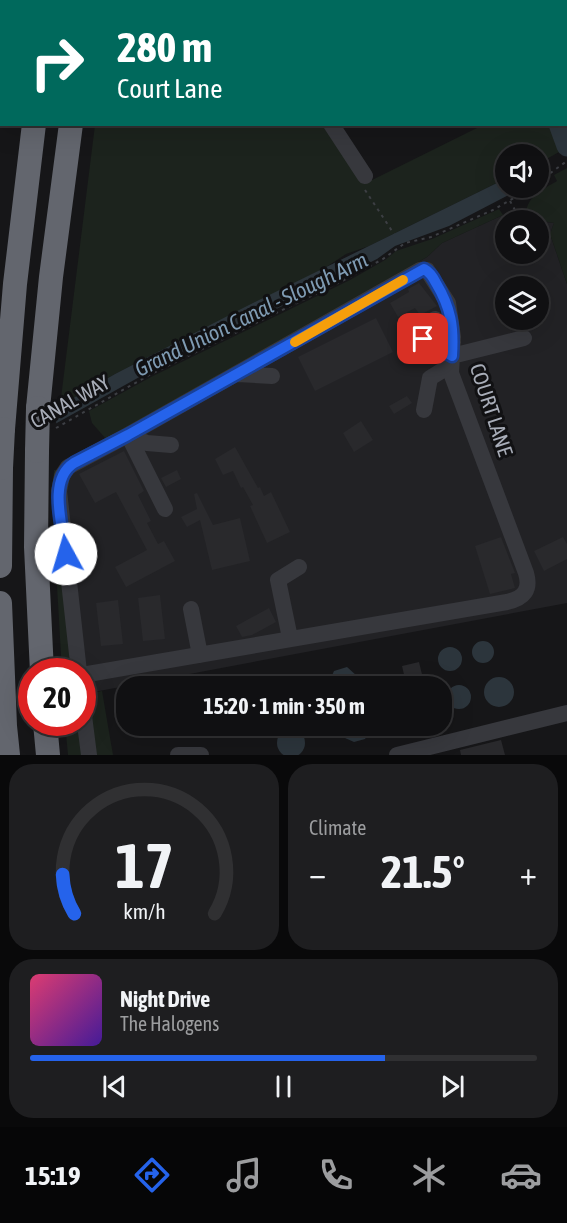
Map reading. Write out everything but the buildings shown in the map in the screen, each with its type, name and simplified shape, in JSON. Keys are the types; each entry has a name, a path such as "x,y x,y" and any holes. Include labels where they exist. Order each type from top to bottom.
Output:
{"highway":[{"path":"0,566 3,429 15,284 34,126"},
{"path":"41,658 36,547 38,408 51,277 71,126"},
{"path":"0,603 8,755"},
{"path":"46,736 48,755"}],"street":[{"path":"332,126 365,176"},
{"name":"COURT LANE","path":"77,658 60,508 60,480 68,467 238,374 427,266 448,303 452,354 451,374 526,573 529,582 527,590 521,597 507,602 96,673"},
{"path":"435,319 452,354"},
{"path":"424,410 430,378 452,354 524,338"},
{"path":"423,339 452,354"},
{"path":"238,374 272,376"},
{"path":"128,435 147,443 171,445"},
{"path":"128,435 165,509"},
{"path":"290,638 278,580 298,567"},
{"path":"191,609 200,655"},
{"path":"397,755 436,750 567,714"},
{"path":"87,736 89,755"},
{"path":"178,755 201,755"}],"path":[{"path":"549,173 567,161"},
{"name":"CANAL WAY","path":"55,428 151,374 383,259 405,243 431,237 515,198"},
{"path":"510,201 515,210"}],"shaded area":[{"path":"95,126 326,126 364,184 481,126 552,126 561,151 549,158 549,144 495,144 495,184 369,246 346,254 323,269 115,374 60,406"},
{"path":"567,168 567,284 550,234 554,223 549,222 549,210 527,210 532,198 549,198 549,186 557,181 554,175"},
{"path":"495,211 495,219 442,243 427,257 106,439 92,423 89,411 151,377 350,280 396,251 432,239"},
{"path":"495,219 495,264 549,264 549,222 554,223 550,234 567,284 567,603 179,676 116,676 116,688 96,692 96,658 80,658 57,490 73,457 427,257 442,243"},
{"path":"63,469 73,658 61,658 52,499 54,470"},
{"path":"102,691 113,755 95,755 93,736 96,736 96,692"},
{"path":"66,736 83,736 86,755 68,755"}],"water":[{"name":"Grand Union Canal - Slough Arm","path":"495,184 495,198 503,198 449,226 395,246 377,259 143,375 3,453 4,438 115,374"},
{"path":"483,641 491,644 494,652 491,660 483,663 475,660 472,652 475,644"},
{"path":"450,647 455,648 461,654 461,664 455,670 450,671 445,670 439,664 438,659 439,654 445,648"},
{"path":"347,667 357,676 332,676 334,671"},
{"path":"499,677 510,681 514,692 510,703 499,707 488,703 484,692 488,681"},
{"path":"464,686 470,692 468,706 459,709 452,707 452,687"},
{"path":"279,736 303,736 305,743 301,753 284,755 281,753 277,743"},
{"path":"344,736 367,736 365,739 354,742"}],"pier":[{"path":"57,404 56,426 5,456 2,436"}],"waterway":[{"path":"560,126 567,146"}],"slow traffic":[{"path":"295,342 403,280"}],"route":[{"path":"66,554 59,491 62,476 74,463 424,269 430,272 448,303 453,337 452,356 429,345 423,339"}]}
